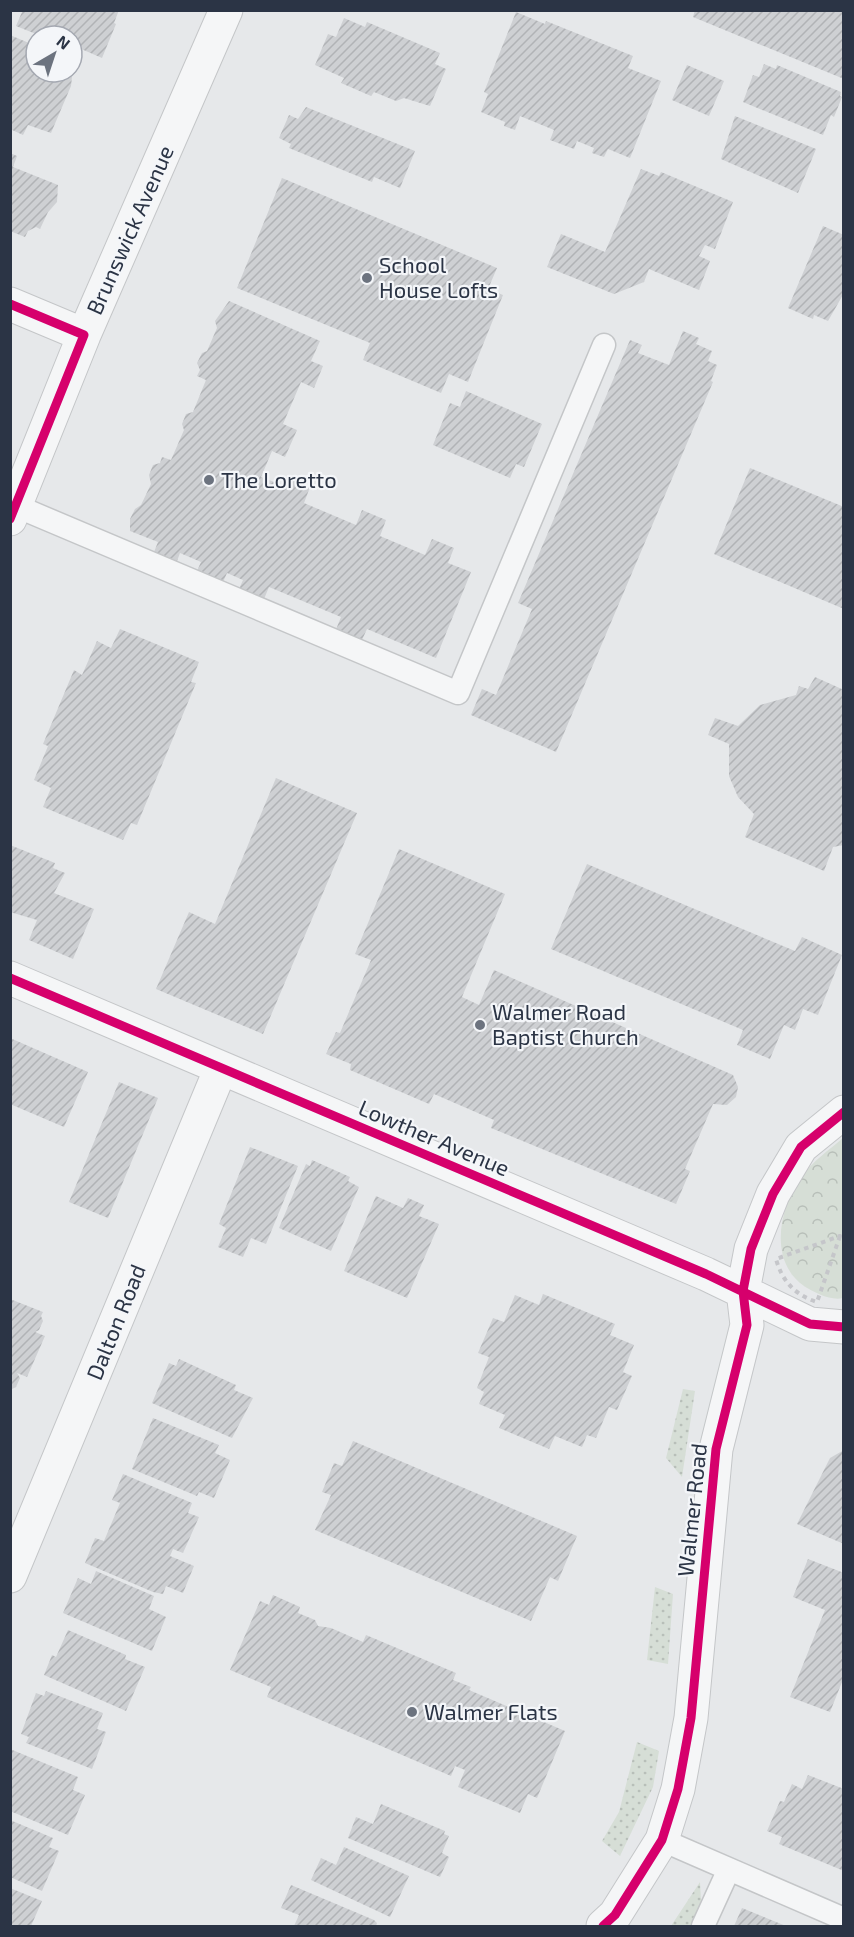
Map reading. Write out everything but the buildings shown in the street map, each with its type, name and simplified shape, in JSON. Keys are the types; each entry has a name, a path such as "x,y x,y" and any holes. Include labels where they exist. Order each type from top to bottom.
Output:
{"street":[{"name":"Brunswick Avenue","path":"13,513 84,335 226,10"},
{"path":"10,304 84,335"},
{"name":"Lowther Avenue","path":"10,978 743,1291 810,1324 843,1327"},
{"name":"Dalton Road","path":"10,1576 221,1068"},
{"name":"Walmer Road","path":"603,1926 615,1915 662,1840 678,1789 691,1718 716,1449 747,1325 743,1291 751,1249 773,1194 801,1147 843,1112"}],"lane":[{"path":"13,513 458,693 604,345"},
{"path":"662,1840 843,1919"},
{"path":"703,1926 729,1869"}],"path":[{"path":"842,1235 817,1302 806,1299 791,1288 780,1274 776,1259 842,1235"}],"green space":[{"path":"843,1138 843,1298 838,1299 813,1291 793,1275 785,1263 781,1248 781,1233 788,1203 802,1176"},
{"path":"683,1389 695,1391 682,1477 666,1458"},
{"path":"655,1587 673,1594 668,1664 647,1660"},
{"path":"637,1742 659,1751 653,1787 620,1856 602,1841 619,1812"},
{"path":"700,1882 701,1901 692,1926 671,1926"}],"cycle path":[{"path":"10,304 84,335 10,519"},
{"path":"10,978 706,1274 810,1324 844,1327"},
{"path":"603,1926 615,1915 662,1840 678,1789 691,1718 716,1449 747,1325 743,1291 751,1249 773,1194 801,1147 844,1112"}],"place":[{"name":"School House Lofts","path":"367,278"},
{"name":"The Loretto","path":"209,480"},
{"name":"Walmer Road Baptist Church","path":"480,1025"},
{"name":"Walmer Flats","path":"412,1712"}]}
